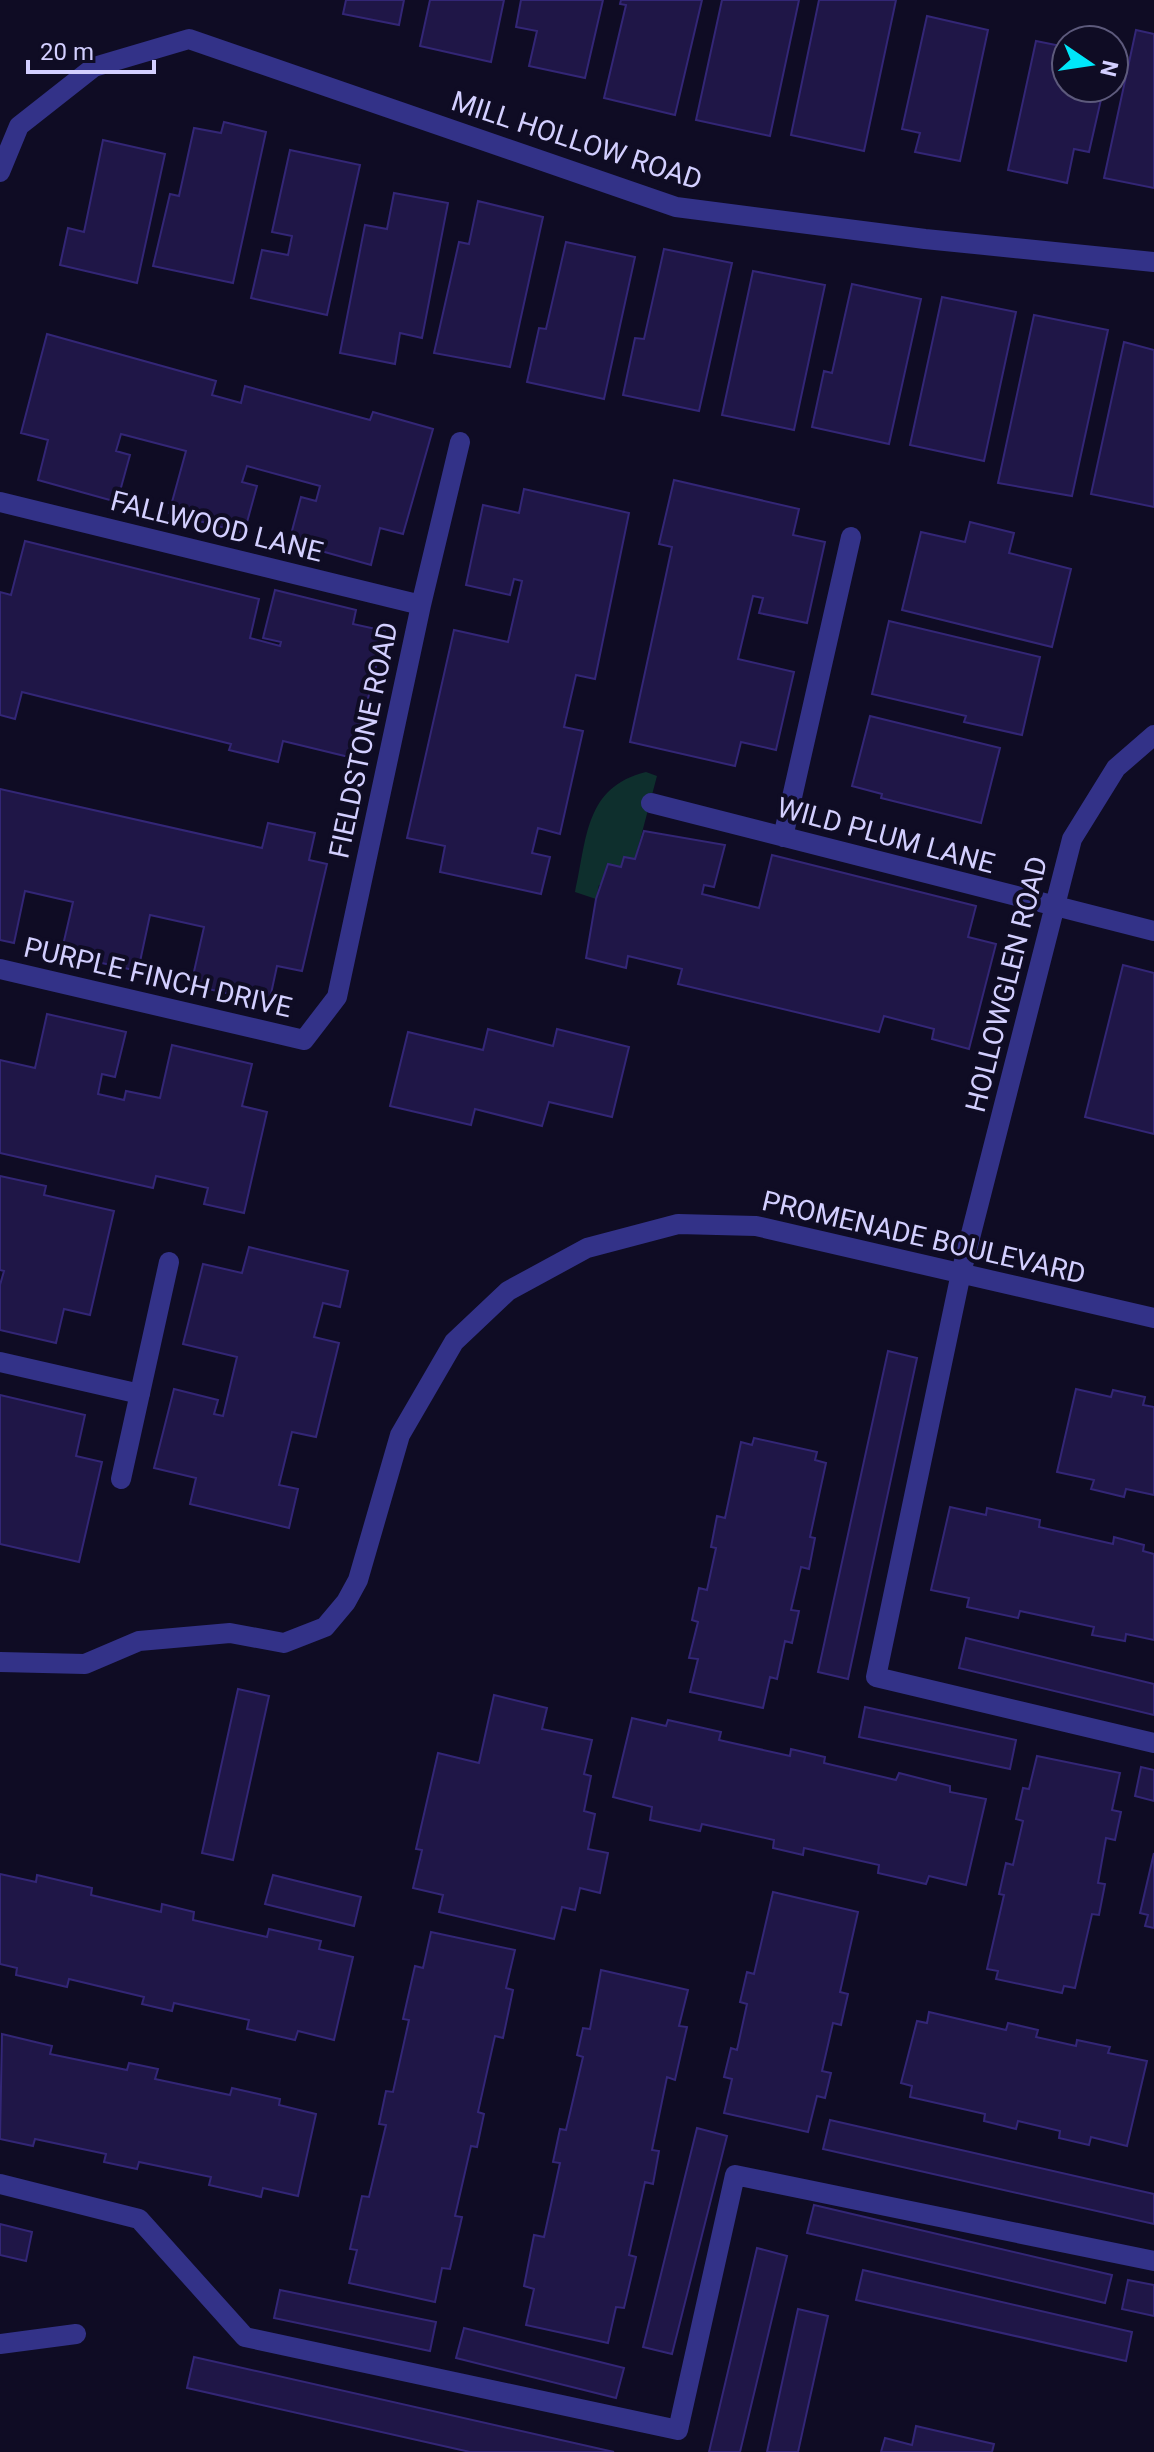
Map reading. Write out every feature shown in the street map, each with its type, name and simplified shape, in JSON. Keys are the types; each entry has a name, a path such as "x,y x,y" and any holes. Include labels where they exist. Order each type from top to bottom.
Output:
{"street":[{"name":"MILL HOLLOW ROAD","path":"0,172 19,126 94,67 189,39 676,207 925,239 1154,262"},
{"name":"FIELDSTONE ROAD","path":"304,1040 337,997 421,605 460,442"},
{"name":"FALLWOOD LANE","path":"0,502 421,605"},
{"path":"783,837 851,537"},
{"name":"HOLLOWGLEN ROAD","path":"1154,735 1116,768 1072,839 961,1273 876,1677 1154,1743"},
{"name":"WILD PLUM LANE","path":"651,803 1052,908 1154,931"},
{"name":"PURPLE FINCH DRIVE","path":"0,969 304,1040"},
{"name":"PROMENADE BOULEVARD","path":"0,1662 85,1664 139,1641 230,1633 284,1643 325,1627 346,1602 358,1580 400,1435 454,1342 508,1291 587,1248 678,1224 756,1226 1154,1318"},
{"path":"121,1479 169,1262"},
{"path":"0,1362 140,1394"},
{"path":"0,2184 139,2219 245,2337 678,2430 735,2175 1154,2261"},
{"path":"0,2344 76,2334"}],"green space":[{"path":"646,772 657,776 635,859 624,857 621,867 603,886 599,885 596,899 575,892 586,835 599,803 610,790 626,779"}],"building":[{"path":"346,0 404,0 399,25 343,14"},
{"path":"430,0 504,0 491,62 420,46"},
{"path":"521,0 603,0 585,78 529,66 537,31 516,27"},
{"path":"621,0 702,0 675,115 604,98 626,5 620,4"},
{"path":"722,0 799,0 770,136 696,120"},
{"path":"819,0 896,0 864,151 791,135"},
{"path":"927,16 988,30 960,161 915,152 920,133 902,129"},
{"path":"1136,30 1154,34 1154,188 1104,178 1120,104 1130,104 1130,58"},
{"path":"1036,41 1050,44 1050,104 1100,104 1089,152 1074,149 1067,183 1008,170"},
{"path":"224,122 266,132 233,283 153,266 170,194 179,196 194,128 221,133"},
{"path":"103,140 165,154 137,283 60,265 68,228 84,232"},
{"path":"290,150 360,165 327,315 251,298 262,250 288,255 292,236 272,232"},
{"path":"394,193 448,203 422,338 400,333 395,364 340,353 365,225 387,229"},
{"path":"478,201 543,217 510,367 434,353 459,242 469,244"},
{"path":"566,242 635,257 604,399 527,382 539,328 546,329"},
{"path":"664,249 732,263 699,411 623,395 635,338 644,339"},
{"path":"753,271 825,285 794,430 722,415"},
{"path":"852,284 921,299 889,444 812,427 824,371 832,373"},
{"path":"942,297 1016,312 984,461 910,445"},
{"path":"1034,315 1108,330 1072,496 998,483"},
{"path":"47,334 216,381 212,395 241,403 245,386 370,420 373,412 433,429 403,534 380,528 371,565 289,542 301,497 316,501 320,486 247,466 242,482 257,486 244,533 169,513 186,451 121,434 116,451 130,455 117,502 38,480 48,440 21,433"},
{"path":"1124,342 1154,350 1154,507 1091,494"},
{"path":"674,480 799,509 793,535 825,542 807,623 759,613 763,598 753,596 738,659 794,672 776,750 741,742 735,766 630,742 672,547 659,544"},
{"path":"524,489 629,513 595,679 576,675 564,727 583,731 560,834 538,828 532,853 550,857 541,894 440,872 445,846 407,838 454,630 508,642 522,581 514,579 510,595 466,585 483,505 519,513"},
{"path":"970,522 1014,533 1009,553 1071,569 1052,647 902,610 921,532 965,542"},
{"path":"25,541 259,599 250,638 280,646 281,642 263,638 275,590 356,610 353,624 385,631 353,758 283,741 278,762 229,750 231,744 22,692 15,719 0,715 0,592 11,595"},
{"path":"889,621 1040,657 1022,735 964,722 966,716 872,694"},
{"path":"870,716 1000,748 981,823 881,798 882,794 852,786"},
{"path":"0,789 262,848 268,823 315,833 309,860 327,864 302,971 277,966 269,1003 191,985 204,927 150,915 138,971 61,954 73,902 25,891 14,943 0,940"},
{"path":"644,831 725,845 714,887 704,885 702,894 759,908 772,855 976,906 968,937 996,944 969,1049 932,1039 934,1029 884,1016 879,1032 678,984 682,969 628,956 626,968 586,958 596,899 608,864 621,867 624,857 635,859"},
{"path":"1123,965 1154,973 1154,1134 1085,1117"},
{"path":"47,1014 126,1032 115,1077 102,1074 98,1094 124,1100 126,1091 160,1098 172,1045 252,1064 242,1106 267,1112 244,1213 204,1204 208,1188 156,1176 153,1188 0,1153 0,1060 35,1068"},
{"path":"488,1029 553,1046 557,1029 629,1047 612,1117 549,1102 542,1126 475,1109 471,1125 390,1106 408,1032 483,1050"},
{"path":"0,1176 46,1186 44,1195 114,1211 90,1315 64,1309 56,1343 0,1330 0,1285 4,1271 0,1270"},
{"path":"249,1247 348,1271 340,1307 323,1303 314,1337 339,1343 316,1437 292,1432 279,1485 298,1489 289,1528 190,1504 196,1478 154,1468 174,1389 218,1400 214,1414 223,1416 237,1357 183,1344 203,1264 242,1273"},
{"path":"888,1351 917,1358 848,1679 818,1672"},
{"path":"1076,1389 1111,1397 1113,1390 1145,1397 1143,1405 1154,1407 1154,1495 1126,1489 1124,1497 1091,1489 1094,1480 1057,1472"},
{"path":"0,1395 85,1415 76,1456 102,1462 79,1562 0,1544"},
{"path":"754,1438 817,1452 815,1460 826,1463 810,1537 815,1538 809,1569 801,1567 791,1610 799,1611 792,1643 785,1641 777,1679 770,1677 763,1708 690,1692 698,1659 689,1658 698,1622 692,1620 699,1588 707,1590 716,1548 711,1547 717,1516 725,1518 741,1442 752,1445"},
{"path":"950,1507 986,1515 987,1508 1040,1520 1039,1527 1113,1544 1114,1537 1144,1545 1143,1551 1154,1554 1154,1640 1126,1634 1125,1641 1092,1635 1094,1627 1020,1611 1018,1618 967,1607 969,1598 931,1590"},
{"path":"966,1638 1154,1684 1154,1715 959,1668"},
{"path":"238,1689 269,1696 233,1860 202,1853"},
{"path":"494,1695 547,1708 542,1729 592,1740 584,1774 591,1776 584,1811 595,1814 588,1849 608,1853 600,1893 580,1888 575,1910 562,1907 554,1939 439,1912 443,1895 413,1888 422,1850 416,1849 438,1753 479,1763"},
{"path":"865,1707 1016,1740 1010,1769 859,1737"},
{"path":"632,1718 666,1726 668,1720 721,1732 719,1740 790,1756 791,1749 825,1757 824,1763 896,1780 899,1773 950,1786 950,1792 986,1799 966,1885 929,1876 926,1884 878,1873 879,1865 804,1848 803,1855 773,1848 774,1840 702,1824 700,1831 650,1820 652,1807 613,1797"},
{"path":"1037,1756 1120,1773 1112,1810 1121,1812 1115,1840 1106,1838 1098,1883 1105,1884 1099,1915 1092,1914 1075,1988 1064,1986 1062,1993 996,1979 998,1971 987,1969 1004,1895 999,1894 1006,1863 1013,1865 1023,1821 1016,1819 1023,1788 1029,1789"},
{"path":"1141,1767 1154,1770 1154,1801 1135,1796"},
{"path":"1154,1853 1154,1928 1145,1926 1148,1915 1140,1913"},
{"path":"0,1874 36,1882 37,1875 92,1888 91,1895 161,1912 162,1904 194,1912 193,1920 267,1937 269,1929 321,1941 319,1949 353,1957 334,2040 298,2031 295,2040 247,2029 249,2020 174,2003 172,2011 142,2004 144,1997 69,1979 67,1987 16,1975 17,1968 0,1964"},
{"path":"273,1875 361,1897 354,1926 265,1904"},
{"path":"773,1892 858,1912 840,1992 848,1994 841,2025 833,2023 822,2071 831,2073 825,2098 817,2096 808,2132 724,2113 732,2079 724,2077 731,2048 737,2050 747,2004 740,2002 747,1972 754,1974"},
{"path":"431,1932 515,1950 506,1988 513,1990 503,2038 495,2036 478,2112 484,2114 477,2147 471,2146 455,2216 462,2217 450,2269 442,2268 435,2302 349,2283 357,2250 350,2249 362,2196 369,2197 386,2125 379,2124 386,2091 393,2092 409,2020 403,2019 415,1966 423,1968"},
{"path":"601,1970 688,1990 679,2026 687,2027 675,2080 667,2077 652,2150 659,2151 653,2184 645,2182 629,2255 636,2257 624,2308 616,2307 608,2343 526,2325 534,2289 524,2286 534,2235 544,2237 560,2163 553,2162 560,2129 566,2130 583,2057 577,2055 583,2028 590,2029"},
{"path":"929,2012 1006,2030 1008,2023 1038,2030 1036,2037 1076,2046 1077,2040 1110,2047 1108,2053 1147,2061 1127,2146 1091,2137 1089,2145 1059,2138 1060,2131 1018,2121 1016,2129 984,2121 985,2114 910,2097 912,2086 901,2083 917,2021 927,2023"},
{"path":"2,2034 52,2046 50,2054 127,2070 129,2063 158,2069 155,2079 230,2095 232,2088 280,2099 279,2105 316,2114 298,2196 263,2188 261,2197 209,2185 211,2177 139,2162 137,2169 104,2162 106,2154 35,2139 33,2146 0,2139"},
{"path":"830,2120 1154,2194 1154,2224 823,2149"},
{"path":"697,2128 727,2136 672,2354 643,2347"},
{"path":"814,2205 1112,2275 1105,2303 807,2233"},
{"path":"0,2224 32,2232 26,2261 0,2255"},
{"path":"757,2248 787,2256 740,2452 709,2452"},
{"path":"863,2270 1132,2332 1126,2361 856,2300"},
{"path":"1128,2280 1154,2285 1154,2316 1122,2309"},
{"path":"280,2290 436,2322 430,2351 274,2318"},
{"path":"798,2309 828,2316 798,2452 767,2452"},
{"path":"464,2328 624,2368 616,2398 456,2358"},
{"path":"194,2357 614,2452 470,2452 187,2388"},
{"path":"916,2426 994,2444 992,2452 881,2452 885,2438 912,2445"}]}
